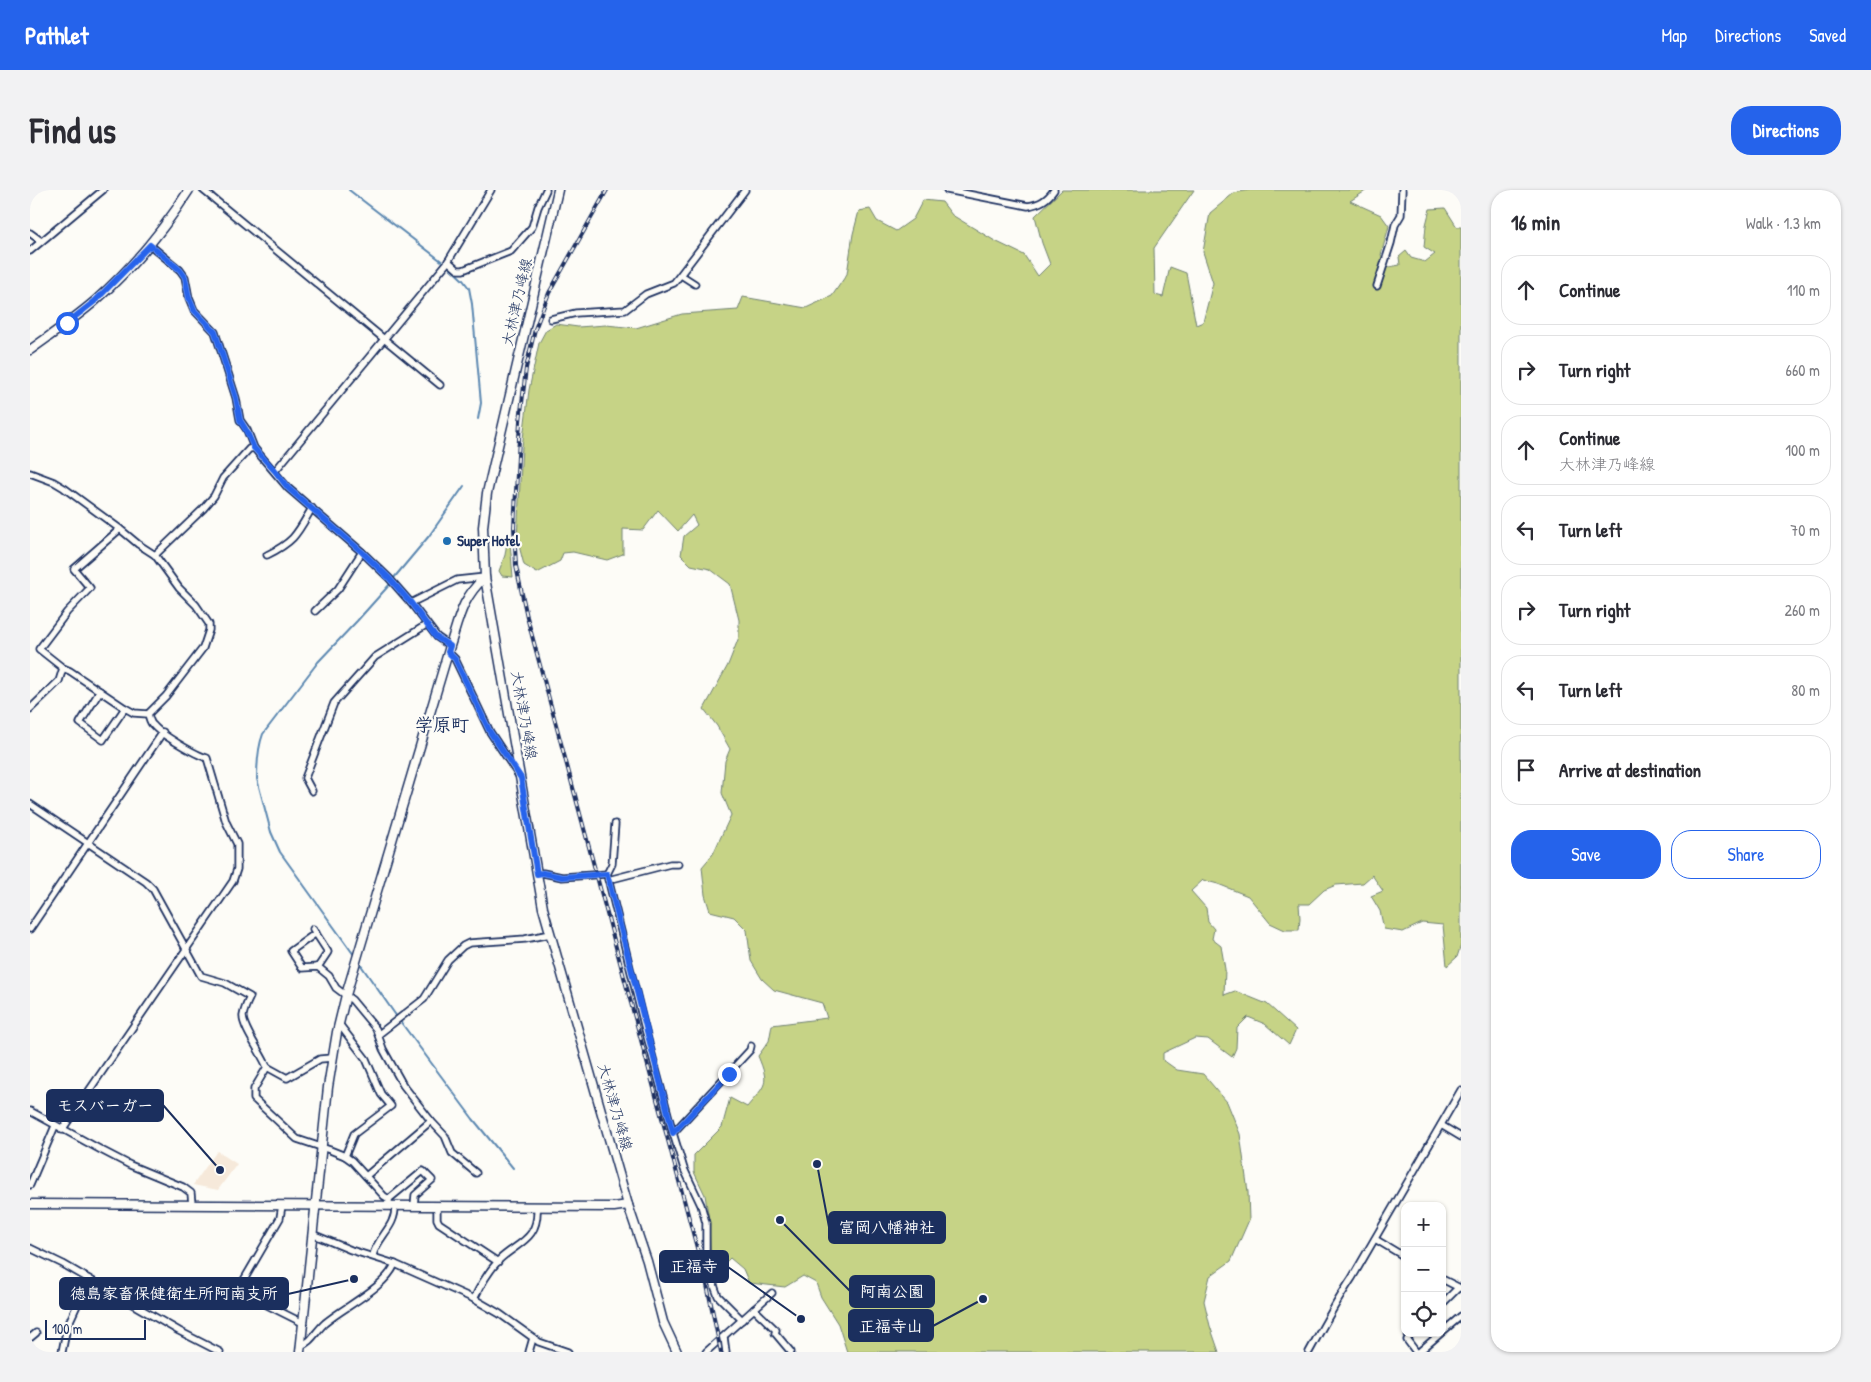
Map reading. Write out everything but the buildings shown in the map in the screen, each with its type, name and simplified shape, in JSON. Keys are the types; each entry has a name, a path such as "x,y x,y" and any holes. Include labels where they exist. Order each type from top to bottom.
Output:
{"street":[{"path":"30,250 103,190"},
{"path":"30,350 95,301 150,245 172,217 189,190"},
{"path":"203,190 440,385"},
{"path":"275,471 446,263 491,190"},
{"path":"446,263 458,270 463,270 512,251 532,227 546,190"},
{"name":"大林津乃峰線","path":"558,190 487,493 483,528 485,577 543,908 628,1205 647,1261 663,1322 677,1352"},
{"path":"551,319 576,313 625,310 646,294 674,283 745,190"},
{"path":"947,190 1028,206 1038,204 1048,198 1054,190"},
{"path":"1377,286 1395,225 1401,215 1402,190"},
{"path":"30,233 41,241"},
{"path":"150,245 180,270 185,277 189,298 194,310 215,332 236,398 240,420 254,448 288,488 389,578 411,603 426,625 449,649 490,732 521,778"},
{"path":"681,274 695,284"},
{"path":"154,555 204,509 214,496 223,478 249,449 254,448"},
{"path":"30,473 54,482 120,529 154,555 179,588 196,605 208,624 209,630 203,648 166,696 148,714 134,713 125,708 63,668 39,649 67,612 90,588 74,569 120,529"},
{"path":"267,555 294,539 312,508"},
{"path":"315,610 338,590 362,552"},
{"path":"411,603 457,580 485,577"},
{"path":"300,1349 314,1205 332,1058 339,1024 449,649 465,601 485,577"},
{"path":"312,791 304,778 334,703 375,657 426,625"},
{"path":"30,709 59,681 63,668"},
{"path":"100,692 80,723 103,740 125,708"},
{"path":"62,1130 187,950 233,881 237,869 237,844 226,822 207,758 198,755 152,725 148,714"},
{"path":"30,929 163,732"},
{"path":"30,804 146,882 153,889 204,978 225,983 250,998 242,1019 266,1067 287,1078 320,1059 332,1058"},
{"path":"615,824 612,864 608,877 644,1025 684,1170 701,1205 706,1223 706,1252 714,1288 718,1296 742,1320"},
{"path":"537,874 543,873 562,877 608,877 678,864"},
{"path":"318,967 328,952 314,931 291,951 302,968 318,967 352,1000 378,1034 391,1065 403,1085 445,1136 452,1153 476,1173"},
{"path":"378,1034 424,999 444,966 463,946 469,943 526,939 550,934"},
{"path":"339,1024 366,1059 381,1094 390,1106 354,1134 345,1156"},
{"path":"673,1133 752,1046"},
{"path":"266,1067 254,1090 254,1099 297,1139 345,1156 391,1204 394,1220 375,1246 373,1255"},
{"path":"1309,1352 1338,1298 1375,1239 1461,1090"},
{"path":"30,1111 62,1130 130,1165 183,1187 191,1194 192,1205"},
{"path":"366,1176 431,1121"},
{"path":"1441,1125 1461,1137"},
{"path":"30,1185 55,1126"},
{"path":"391,1204 423,1171 432,1180 415,1195 414,1206"},
{"path":"30,1204 391,1204 414,1206 538,1207 614,1207 628,1205"},
{"path":"238,1290 280,1218 282,1205"},
{"path":"437,1206 436,1216 440,1223 498,1262"},
{"path":"474,1299 478,1290 498,1262 524,1243 537,1223 538,1207"},
{"path":"312,1234 351,1250 373,1255 474,1299 500,1314 533,1338 550,1347 568,1352"},
{"path":"1375,1239 1401,1254"},
{"path":"30,1248 89,1279 178,1331 220,1352"},
{"path":"300,1349 308,1343 315,1332 326,1322 386,1278 395,1264"},
{"path":"62,1352 67,1327 89,1279"},
{"path":"1446,1281 1460,1288 1446,1300"},
{"path":"706,1352 772,1292"},
{"path":"265,1304 303,1323"},
{"path":"754,1309 776,1330 775,1333 791,1352"},
{"path":"1446,1329 1461,1316"},
{"path":"30,1338 36,1333"},
{"path":"724,1337 726,1352"},
{"path":"1409,1337 1407,1340 1418,1352 1437,1337"},
{"path":"529,1352 533,1338"}],"shaded area":[{"path":"217,1151 237,1164 218,1190 193,1185"}],"green space":[{"path":"1062,190 1194,190 1154,248 1155,295 1163,297 1170,267 1186,273 1196,325 1203,322 1213,283 1203,252 1210,213 1234,193 1250,190 1367,190 1350,201 1381,215 1389,226 1381,255 1389,267 1400,265 1399,257 1406,251 1411,258 1425,262 1435,254 1424,247 1430,209 1445,208 1457,227 1461,227 1461,945 1457,957 1447,966 1443,925 1422,923 1403,932 1384,929 1380,911 1371,896 1383,891 1372,875 1363,883 1336,885 1324,890 1309,904 1299,904 1299,930 1285,930 1270,923 1248,896 1218,884 1203,880 1191,891 1206,908 1208,922 1214,929 1212,939 1221,946 1225,969 1224,995 1235,991 1267,1004 1296,1030 1289,1045 1265,1024 1248,1017 1237,1028 1236,1048 1232,1057 1208,1039 1195,1038 1163,1053 1163,1060 1177,1070 1203,1074 1227,1102 1240,1134 1248,1192 1249,1220 1231,1261 1210,1276 1204,1301 1219,1352 847,1352 838,1324 821,1297 816,1283 803,1276 785,1287 749,1283 743,1269 730,1258 720,1268 710,1249 709,1220 705,1195 694,1172 694,1155 722,1127 730,1098 747,1107 762,1088 765,1079 758,1056 769,1041 772,1025 827,1018 822,1003 774,990 762,979 751,961 747,930 734,917 710,911 705,895 702,867 713,854 731,815 722,793 725,761 730,749 717,726 704,709 728,665 739,637 739,620 730,584 710,569 691,565 681,555 684,536 697,525 692,515 678,531 658,510 643,530 623,529 623,554 607,560 573,552 563,553 560,561 537,573 524,565 517,538 522,447 529,390 539,343 546,330 556,324 578,327 606,325 636,328 682,314 738,310 743,297 806,308 832,296 847,274 853,234 859,211 870,209 877,221 896,231 913,219 923,200 942,202 952,215 995,241 1024,255 1038,276 1050,264 1035,216"},
{"path":"507,542 510,542 513,577 502,576 499,571 505,555"}],"waterway":[{"path":"349,190 444,263"},
{"path":"448,266 469,288 481,403 478,419"},
{"path":"393,579 429,536 464,486"},
{"path":"354,955 280,852 271,832 257,779 258,756 263,734 318,662 391,583"},
{"path":"358,961 397,1017"},
{"path":"400,1021 473,1119 513,1168"}],"railway":[{"path":"607,190 549,293 535,329 526,368 520,421 514,527 516,566 527,617 707,1285 721,1352"}],"place":[{"name":"Super Hotel","path":"447,541"},
{"name":"富岡八幡神社","path":"817,1164"},
{"name":"モスバーガー","path":"220,1170"},
{"name":"阿南公園","path":"780,1220"},
{"name":"徳島家畜保健衛生所阿南支所","path":"354,1279"},
{"name":"正福寺山","path":"983,1299"},
{"name":"正福寺","path":"801,1319"}],"district":[{"name":"学原町","path":"442,725"}],"route":[{"path":"67,323 95,301 150,245 180,270 185,277 189,298 194,310 215,332 236,398 240,420 254,448 288,488 389,578 411,603 436,637 450,646 448,652 455,659 490,732 521,778 537,874 543,873 562,877 607,874 673,1133 729,1074"}]}
